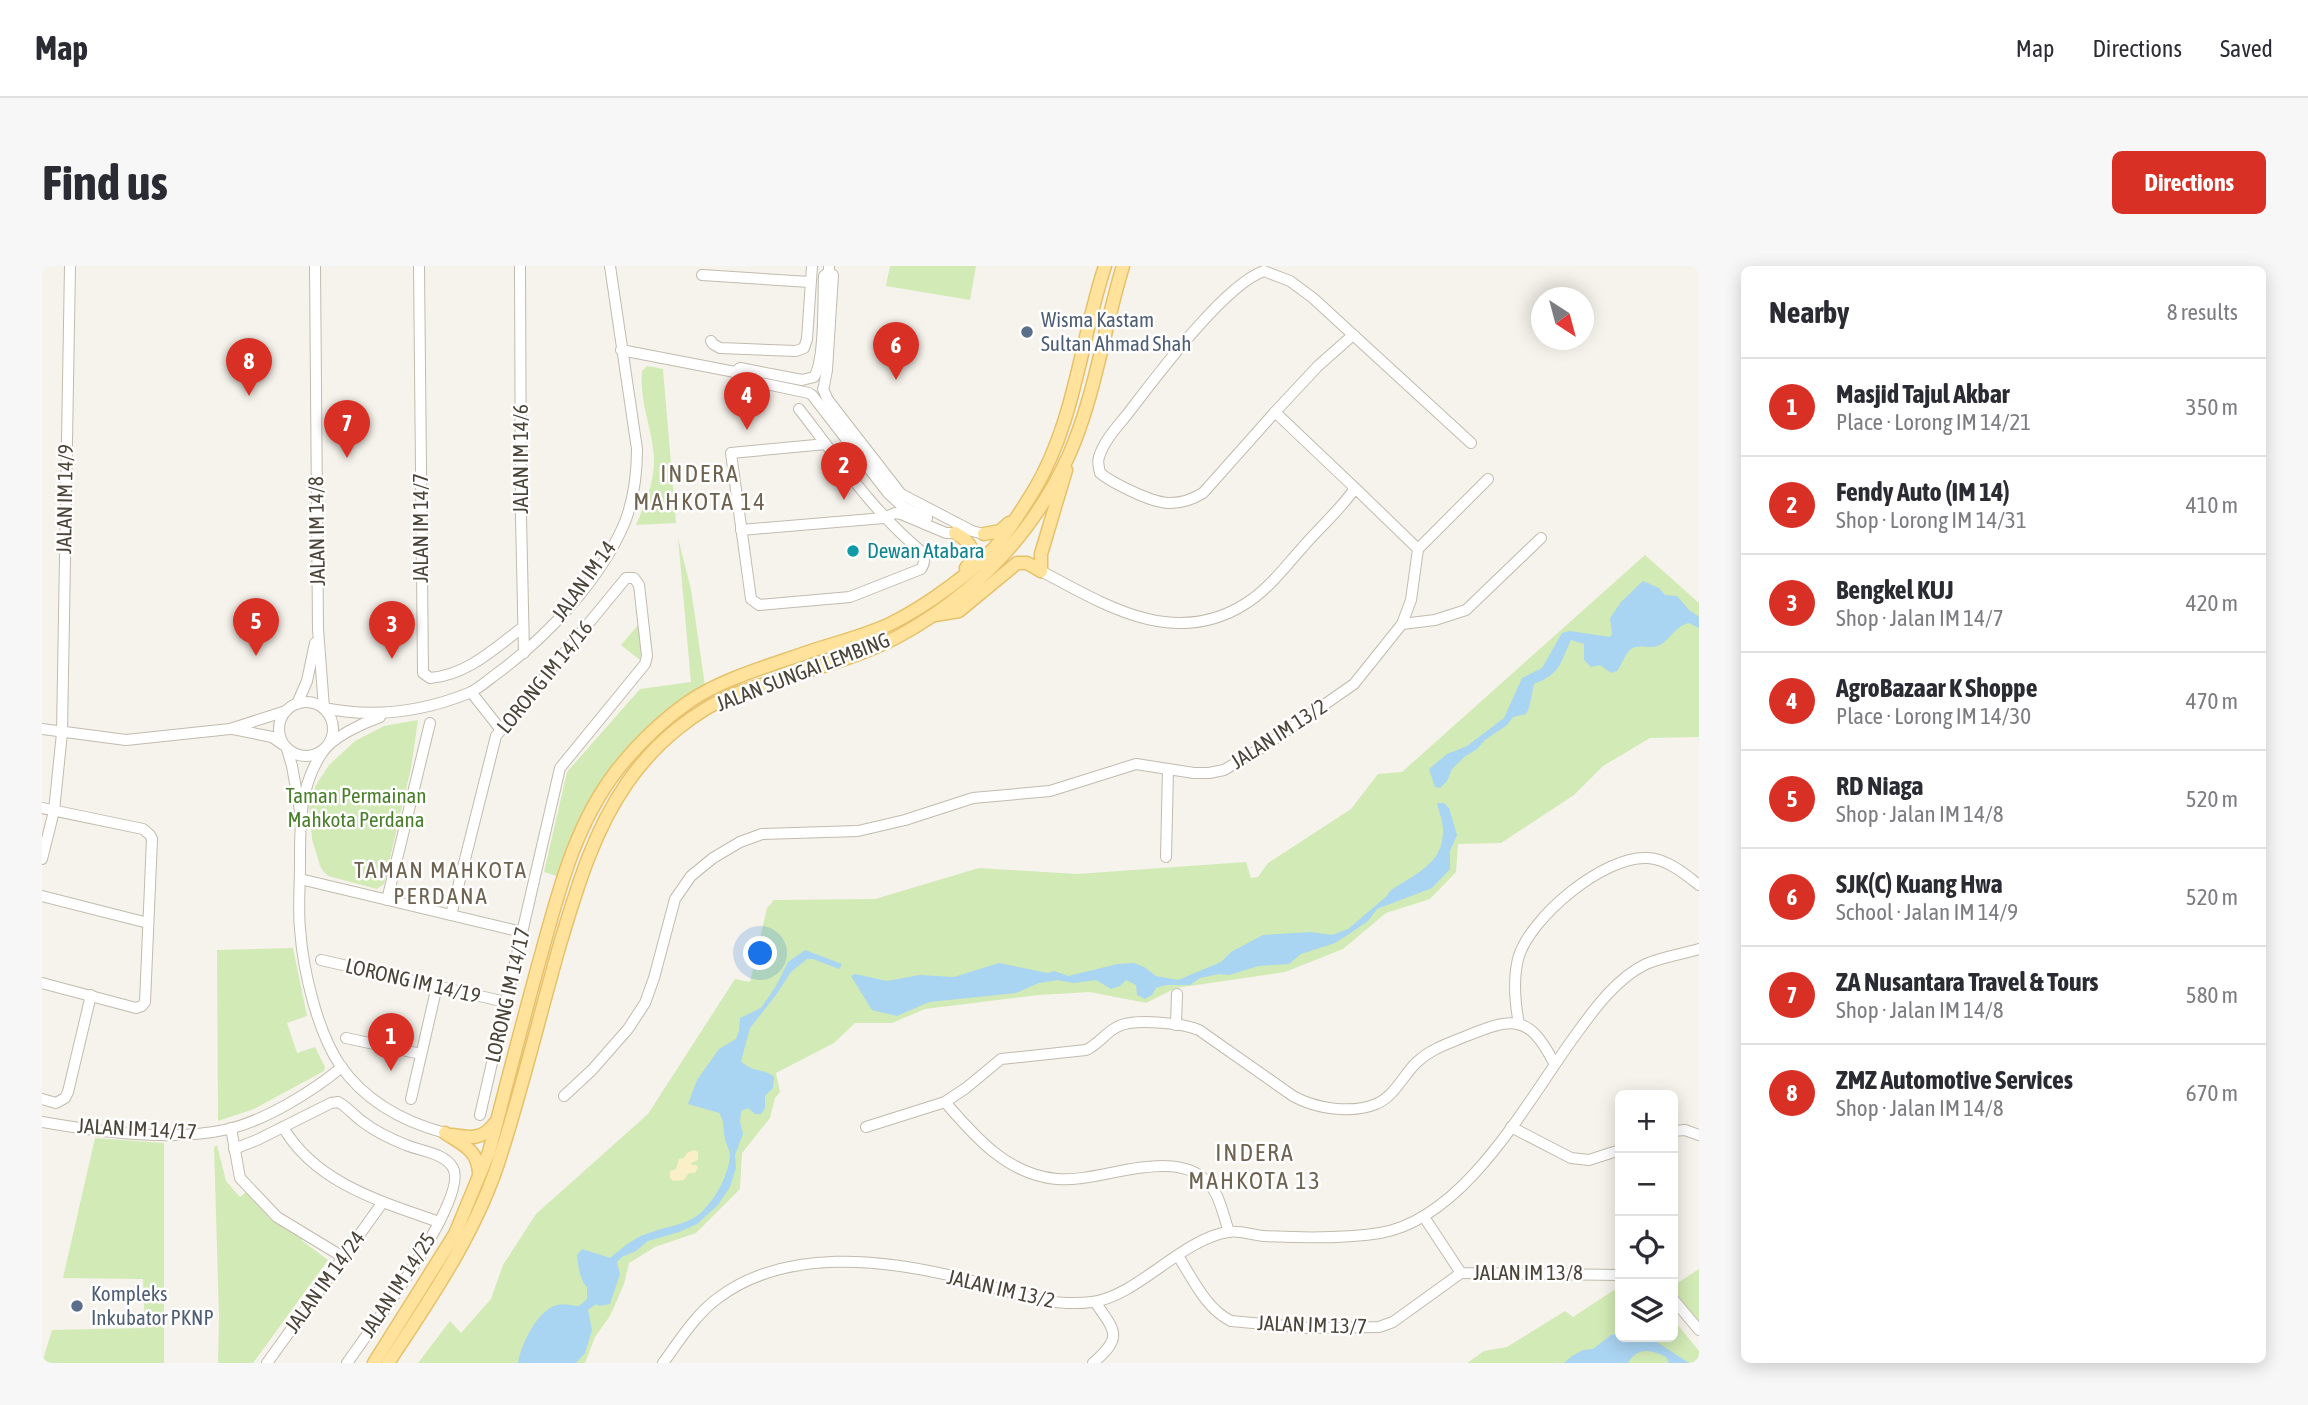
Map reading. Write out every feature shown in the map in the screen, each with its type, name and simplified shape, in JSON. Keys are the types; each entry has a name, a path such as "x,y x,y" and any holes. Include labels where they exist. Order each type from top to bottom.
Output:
{"main road":[{"name":"JALAN SUNGAI LEMBING","path":"374,1363 454,1234 489,1152 563,877 584,822 618,768 652,732 691,701 726,682 853,639 891,623 939,595 992,550 1034,491 1059,440 1075,386 1088,320 1105,266"},
{"name":"JALAN SUNGAI LEMBING","path":"388,1363 429,1302 484,1202 501,1156 578,885 597,833 628,781 673,732 723,699 816,668 896,637 933,615 997,564 1023,533 1069,454 1085,407 1123,266"},
{"path":"933,615 959,611 1017,563 1041,570 1041,554 1063,484 1069,454"},
{"path":"984,534 1000,531 1017,516"},
{"path":"939,595 972,560 969,543 955,533"},
{"path":"445,1133 478,1137 488,1131 498,1117"},
{"path":"445,1133 475,1154 479,1164 477,1181"}],"street":[{"name":"JALAN IM 14/9","path":"42,859 54,811 62,733 70,266"},
{"name":"JALAN IM 14/8","path":"315,266 318,629 324,708"},
{"name":"JALAN IM 14/7","path":"419,266 423,673 430,678 465,668 523,627"},
{"name":"JALAN IM 14/6","path":"520,266 524,653"},
{"name":"JALAN IM 14","path":"386,714 429,706 471,692 524,653 553,625 579,594 604,559 624,523 638,474 637,449 610,266"},
{"path":"712,341 720,348 796,351 804,348 807,339 811,266"},
{"path":"735,372 738,378 811,394 820,394 827,370 832,303 833,275 829,269 824,276 819,369 807,386 811,394 888,493 902,506 955,533"},
{"path":"1353,335 1318,366 1210,485 1193,499 1166,503 1153,501 1100,473 1098,458 1103,447 1159,373 1207,317 1226,298 1260,272 1270,272 1290,281 1313,298 1471,443"},
{"path":"702,275 810,282"},
{"path":"621,350 735,372 740,368 802,380 818,379 828,400 901,494 972,531 984,534"},
{"path":"799,409 884,518 922,552 925,558 921,569 850,597 759,605 751,599 731,453 826,444"},
{"path":"1275,412 1418,549 1488,479"},
{"path":"1041,570 1084,594 1142,619 1159,622 1202,622 1223,616 1247,603 1269,585 1355,488"},
{"path":"884,518 888,493"},
{"path":"741,530 884,518 895,513 946,533 955,533"},
{"path":"1402,624 1435,620 1466,610 1541,538"},
{"name":"JALAN IM 13/2","path":"564,1096 593,1070 645,1003 675,899 700,868 740,842 762,834 858,831 905,820 973,798 1050,791 1136,764 1209,773 1224,770 1239,763 1354,684 1402,624 1411,600 1418,549"},
{"name":"LORONG IM 14/17","path":"480,1115 559,768 643,669 647,656 639,585 632,577"},
{"name":"LORONG IM 14/16","path":"451,915 496,736 625,578 632,577"},
{"name":"JALAN IM 14/8","path":"297,704 307,681 318,629"},
{"path":"471,692 501,730"},
{"path":"42,729 126,740 229,729 309,702 353,714 386,714"},
{"path":"300,811 311,775 331,740 333,726 324,708"},
{"path":"286,711 279,727 292,765 300,811 300,931 308,977 328,1044 342,1068 360,1088 388,1110 411,1122 445,1133"},
{"path":"229,729 272,737 297,755 308,756 323,750 351,730 386,714"},
{"path":"387,900 430,723"},
{"path":"1166,857 1168,769"},
{"path":"42,808 143,829 150,835 145,1002 136,1008 42,983"},
{"path":"1519,1024 1515,988 1518,959 1523,947 1550,912 1586,881 1607,867 1623,861 1650,858 1663,861 1699,885"},
{"path":"300,879 522,932"},
{"path":"42,896 148,923"},
{"name":"JALAN IM 13/2","path":"663,1363 691,1325 718,1298 759,1275 798,1266 842,1262 902,1267 959,1278 1049,1302 1096,1302 1126,1289 1203,1241 1229,1232 1263,1236 1364,1235 1383,1233 1424,1217 1468,1181 1611,991 1646,964 1699,949"},
{"name":"LORONG IM 14/19","path":"321,960 506,1002"},
{"path":"411,1099 437,986"},
{"path":"1176,1024 1177,994"},
{"path":"42,1099 56,1103 65,1098 68,1092 91,995"},
{"path":"866,1127 945,1102 1006,1057 1086,1050 1096,1046 1108,1032 1123,1024 1188,1025 1307,1104 1323,1107 1357,1108 1377,1104 1389,1096 1415,1064 1436,1048 1505,1022 1519,1024 1536,1036 1555,1063"},
{"path":"346,1038 421,1055"},
{"name":"JALAN IM 14/17","path":"42,1122 115,1132 154,1134 231,1128 282,1106 342,1068"},
{"path":"945,1102 982,1143 1023,1171 1070,1180 1158,1166 1191,1172 1212,1187 1229,1232"},
{"name":"JALAN IM 14/25","path":"284,1126 331,1103 344,1105 362,1122 387,1137 445,1159 455,1173 451,1194 424,1252 347,1363"},
{"path":"234,1149 284,1126 291,1140 324,1171 383,1202 439,1222"},
{"path":"1511,1127 1571,1158 1589,1160 1615,1152"},
{"path":"231,1128 239,1176 276,1215 343,1257"},
{"path":"1678,1131 1699,1135"},
{"name":"JALAN IM 14/24","path":"267,1363 383,1202"},
{"name":"JALAN IM 13/8","path":"1424,1217 1461,1273 1615,1275"},
{"name":"JALAN IM 13/7","path":"1178,1256 1206,1299 1222,1316 1231,1321 1307,1328 1379,1327 1393,1322 1461,1273"},
{"path":"1093,1363 1109,1349 1114,1340 1113,1330 1096,1302"},
{"path":"1678,1305 1699,1330"}],"green space":[{"path":"890,266 976,266 970,300 886,286"},
{"path":"647,366 663,369 676,523 636,525 649,492 654,466 642,382 642,371"},
{"path":"678,538 691,589 705,686 652,723 632,743 599,788 557,876 544,872 567,772 640,689 691,682"},
{"path":"1645,555 1699,603 1699,737 1650,738 1603,766 1574,795 1501,843 1458,844 1456,872 1430,899 1386,913 1343,949 1285,972 1176,988 1146,1003 1090,992 1039,995 925,1009 892,1023 855,1023 834,1043 776,1073 780,1092 775,1098 770,1118 742,1153 740,1189 696,1233 655,1247 629,1263 624,1284 610,1316 595,1337 585,1363 418,1363 450,1321 461,1333 491,1299 503,1265 536,1214 648,1114 735,979 750,982 767,908 774,900 875,899 979,868 1077,874 1246,862 1251,878 1258,877 1268,863 1351,809 1378,774 1402,772"},
{"path":"638,625 641,653 640,660 621,645"},
{"name":"Taman Permainan Mahkota Perdana","path":"418,720 411,768 384,884 377,889 328,876 320,866 312,839 309,807 316,785 329,765 355,741 384,726"},
{"path":"293,948 307,1016 287,1023 297,1053 315,1047 325,1067 324,1071 254,1109 218,1121 217,950"},
{"path":"95,1138 164,1143 164,1363 42,1363 52,1330 145,1328 143,1279 63,1278"},
{"path":"217,1145 226,1181 240,1197 246,1192 270,1219 302,1239 328,1260 253,1363 218,1363 214,1147"},
{"path":"1699,1269 1699,1323 1678,1296 1678,1283"},
{"path":"1615,1290 1615,1342 1678,1342 1678,1325 1699,1351 1699,1363 1467,1363 1484,1351 1507,1347 1565,1311 1573,1317"}],"sand":[{"path":"694,1150 698,1152 698,1160 691,1163 698,1167 695,1173 689,1173 684,1180 673,1181 670,1171 676,1169 679,1159"}],"water":[{"path":"1643,581 1659,588 1665,595 1677,596 1699,617 1699,628 1689,623 1661,644 1632,649 1617,671 1611,673 1600,665 1591,667 1584,660 1584,644 1571,640 1554,672 1534,684 1526,714 1513,717 1507,725 1464,757 1452,769 1447,781 1440,788 1435,787 1429,769 1447,754 1467,746 1504,718 1522,678 1542,668 1562,633 1570,631 1610,637 1610,618 1621,602"},
{"path":"1437,803 1444,803 1449,808 1457,835 1450,851 1450,869 1432,888 1377,909 1368,921 1335,943 1301,954 1289,964 1258,966 1229,975 1200,978 1190,985 1166,985 1156,988 1152,995 1145,999 1137,995 1136,985 1126,980 1111,989 1096,980 1074,983 1057,980 1039,983 1016,993 929,1002 897,1016 872,1010 851,976 855,974 887,981 920,975 954,977 999,963 1048,973 1054,971 1068,976 1118,964 1134,963 1156,976 1178,980 1221,962 1231,952 1263,935 1311,932 1332,935 1348,929 1390,891 1433,860 1442,842 1443,830"},
{"path":"805,950 842,964 839,969 807,959 791,972 750,1028 741,1061 774,1077 773,1088 765,1096 765,1108 761,1114 755,1114 748,1108 741,1111 743,1134 735,1155 736,1168 730,1187 718,1205 697,1224 648,1241 617,1262 620,1274 610,1304 596,1304 588,1310 592,1330 585,1353 576,1363 518,1363 526,1338 543,1314 557,1305 579,1306 587,1299 587,1287 581,1277 577,1255 582,1249 610,1258 641,1236 697,1216 714,1196 724,1179 730,1154 722,1119 719,1113 688,1104 697,1080 719,1049 736,1039 740,1018 761,1008 788,962"},
{"path":"1615,1334 1615,1342 1657,1342 1689,1363 1669,1363 1666,1357 1645,1351 1636,1354 1628,1363 1564,1363 1583,1350 1593,1349"}],"place":[{"name":"Wisma Kastam Sultan Ahmad Shah","path":"1027,332"},
{"name":"SJK(C) Kuang Hwa","path":"896,380"},
{"name":"ZMZ Automotive Services","path":"249,396"},
{"name":"AgroBazaar K Shoppe","path":"747,430"},
{"name":"ZA Nusantara Travel & Tours","path":"347,458"},
{"name":"Fendy Auto (IM 14)","path":"844,500"},
{"name":"Dewan Atabara","path":"853,551"},
{"name":"RD Niaga","path":"256,656"},
{"name":"Bengkel KUJ","path":"392,659"},
{"name":"Masjid Tajul Akbar","path":"391,1071"},
{"name":"Kompleks Inkubator PKNP","path":"77,1306"}],"district":[{"name":"INDERA MAHKOTA 14","path":"700,488"},
{"name":"TAMAN MAHKOTA PERDANA","path":"441,883"},
{"name":"INDERA MAHKOTA 13","path":"1255,1167"}]}
